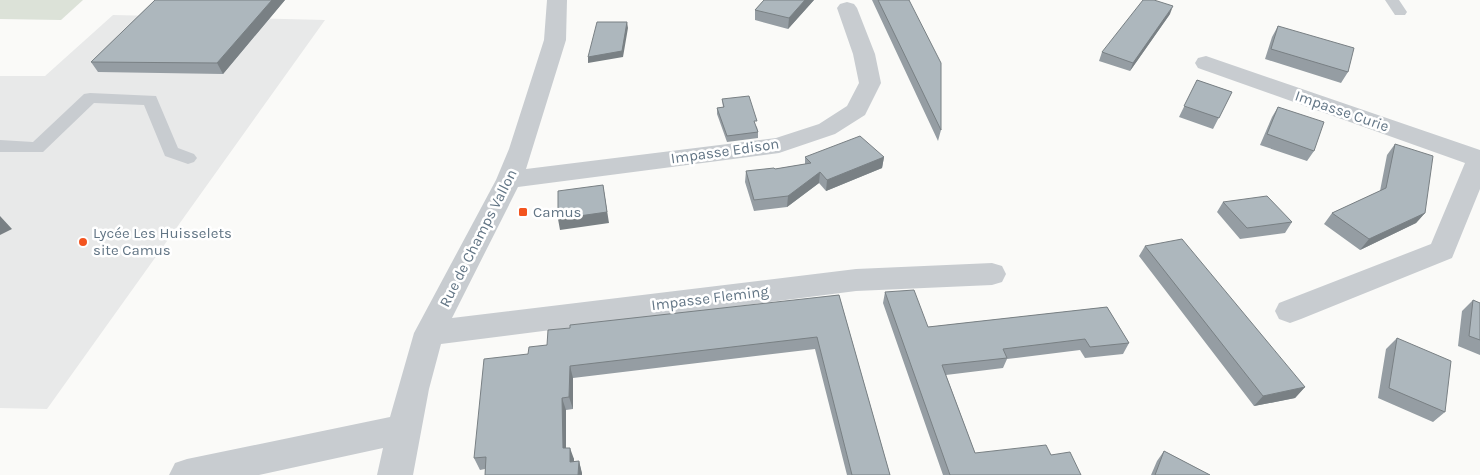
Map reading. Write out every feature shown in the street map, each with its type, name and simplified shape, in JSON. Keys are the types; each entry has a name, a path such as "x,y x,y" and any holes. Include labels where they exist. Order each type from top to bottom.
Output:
{"street":[{"name":"Rue de Champs Vallon","path":"395,475 404,430 429,333 509,180 521,149 555,40 557,0"},
{"name":"Impasse Edison","path":"509,180 779,145 827,129 857,110 870,83 864,54 847,8"},
{"name":"Impasse Curie","path":"1206,63 1479,159 1442,251 1290,311"},
{"name":"Impasse Fleming","path":"429,333 856,280 992,274"},
{"path":"187,475 359,437 404,430"}],"lane":[{"path":"0,146 37,148 90,98 150,100 171,152 188,158"}],"shaded area":[{"path":"0,0 83,0 61,20 0,19"},
{"name":"Lycée Les Huisselets site Camus","path":"113,15 325,20 47,409 0,408 0,76 45,76"}],"building":[{"path":"155,0 272,0 217,63 91,62"},
{"path":"764,0 805,0 789,18 755,10"},
{"path":"878,0 909,0 941,63 941,130"},
{"path":"1143,0 1154,0 1173,6 1133,63 1102,52"},
{"path":"597,22 627,22 622,51 588,57"},
{"path":"1278,26 1354,48 1348,72 1271,49"},
{"path":"1197,80 1232,92 1219,118 1184,106"},
{"path":"749,96 757,121 754,121 758,132 727,136 717,108 724,107 722,99"},
{"path":"1278,107 1324,122 1314,151 1267,134"},
{"path":"860,136 884,157 827,180 820,172 788,196 754,200 746,171 775,169 811,163 805,157"},
{"path":"1395,144 1433,156 1425,213 1369,239 1332,213 1386,188"},
{"path":"603,185 607,212 558,219 558,191"},
{"path":"1267,196 1292,222 1247,228 1223,202"},
{"path":"1182,239 1305,387 1263,396 1145,246"},
{"path":"914,290 928,327 1107,307 1129,343 1090,347 1085,339 1003,349 1007,358 942,365 975,453 1046,445 1051,455 1070,452 1081,475 950,475 885,292"},
{"path":"839,295 890,475 852,475 817,337 570,366 569,397 562,398 563,448 570,448 570,462 579,461 578,475 485,475 486,457 474,458 484,359 528,354 529,347 547,345 548,330 570,328 570,325"},
{"path":"1473,300 1480,303 1480,340 1469,336"},
{"path":"1397,338 1451,361 1445,412 1389,388"},
{"path":"1164,451 1210,475 1155,475"}],"place":[{"name":"Camus","path":"523,212"},
{"name":"Lycée Les Huisselets site Camus","path":"83,242"}]}
